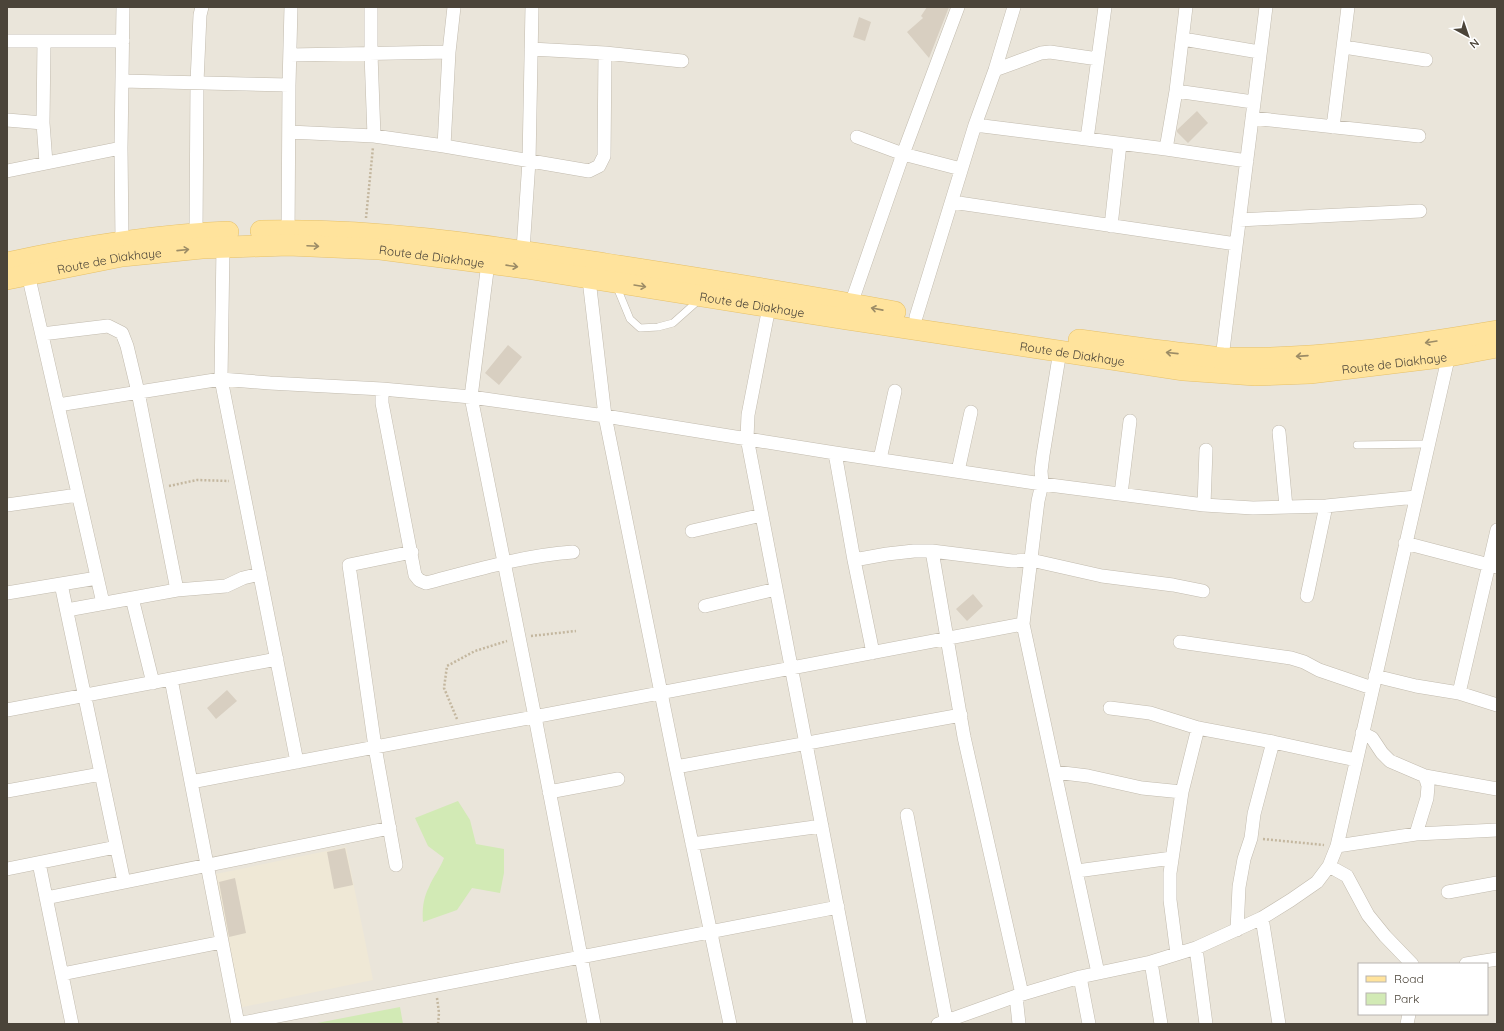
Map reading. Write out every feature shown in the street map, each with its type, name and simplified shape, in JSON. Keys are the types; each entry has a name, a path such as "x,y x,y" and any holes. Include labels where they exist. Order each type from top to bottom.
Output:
{"main road":[{"name":"Route de Diakhaye","path":"7,280 28,274 122,256 223,247 288,238 364,232 440,239 524,250 587,269 615,282 1184,370 1255,375 1310,373 1451,347 1497,331"},
{"name":"Route de Diakhaye","path":"7,263 122,241 196,233 288,238 488,263 587,269 851,304 916,316 1163,352 1222,358 1275,358 1451,347 1497,347"}],"street":[{"path":"122,241 120,148 123,7"},
{"path":"196,233 197,82 202,7"},
{"path":"288,238 291,7"},
{"path":"371,7 374,136"},
{"path":"444,146 449,52 454,7"},
{"path":"524,250 529,161 532,7"},
{"path":"851,304 903,154 958,7"},
{"path":"916,316 975,125 995,70 1014,7"},
{"path":"1087,139 1105,7"},
{"path":"1166,149 1176,91 1186,7"},
{"path":"1222,358 1259,52 1266,7"},
{"path":"1333,127 1348,7"},
{"path":"1183,39 1259,52"},
{"path":"7,40 123,41"},
{"path":"44,41 43,123 46,163"},
{"path":"1344,47 1426,60"},
{"path":"531,49 605,53 682,61"},
{"path":"290,55 449,52"},
{"path":"995,70 1050,52 1098,59"},
{"path":"289,132 374,136 444,146 589,171 599,166 604,156 605,53"},
{"path":"122,80 289,85"},
{"path":"1176,91 1253,102"},
{"path":"1252,118 1420,136"},
{"path":"7,120 43,123"},
{"path":"975,125 1166,149 1246,161"},
{"path":"857,137 903,154 962,169"},
{"path":"1111,226 1120,144"},
{"path":"7,171 120,148"},
{"path":"952,202 1236,244"},
{"path":"1239,220 1420,211"},
{"path":"223,247 221,379 297,762"},
{"path":"488,263 471,398 535,717 594,1024"},
{"path":"587,269 605,416 730,1024"},
{"path":"28,274 103,603"},
{"path":"769,307 748,415 747,438 860,1024"},
{"path":"42,334 108,326 122,333 127,346 138,392 177,590"},
{"path":"907,815 944,1023 1019,995 1080,977 1151,962 1196,948 1262,918 1316,882 1329,866 1337,846 1451,347"},
{"path":"1060,351 1042,456 1042,484 1038,501 1023,624 1098,973"},
{"path":"58,405 221,379 382,389 471,398 605,416 880,460 1042,484 1204,505 1253,508 1326,506 1416,497"},
{"path":"382,389 382,403 412,552 415,575 419,580 426,582 504,563 572,552"},
{"path":"880,460 895,391"},
{"path":"958,471 972,412"},
{"path":"1122,494 1130,421"},
{"path":"1279,432 1286,507"},
{"path":"1204,505 1206,450"},
{"path":"835,453 854,560 873,653"},
{"path":"7,505 78,495"},
{"path":"1307,596 1326,506"},
{"path":"692,532 762,515"},
{"path":"1459,693 1493,566 1497,530"},
{"path":"1405,543 1493,566"},
{"path":"854,560 887,554 932,551 1012,561 1031,560 1102,576 1173,585 1203,591"},
{"path":"932,551 946,639 1019,995 1019,1024"},
{"path":"396,865 348,565 412,552"},
{"path":"67,610 177,590 226,586 243,578 260,574"},
{"path":"7,593 97,578"},
{"path":"61,584 124,882"},
{"path":"705,606 776,589"},
{"path":"132,598 153,682"},
{"path":"191,782 1023,624"},
{"path":"1180,642 1291,658 1304,662 1319,670 1374,682 1416,686 1459,693 1497,705"},
{"path":"7,710 277,659"},
{"path":"171,679 237,1024 838,907"},
{"path":"1110,708 1150,713 1198,728 1356,760"},
{"path":"676,767 961,715"},
{"path":"1177,954 1170,900 1170,873 1182,792 1198,728"},
{"path":"1362,733 1372,738 1382,753 1390,761 1425,776 1497,789"},
{"path":"1237,930 1239,887 1244,859 1251,838 1254,814 1273,742"},
{"path":"1055,772 1088,776 1142,788 1182,792"},
{"path":"7,791 101,774"},
{"path":"1416,834 1427,798 1428,786 1425,776"},
{"path":"549,792 618,779"},
{"path":"692,844 822,826"},
{"path":"46,898 390,828"},
{"path":"1337,846 1416,834 1497,830"},
{"path":"7,870 116,847"},
{"path":"1077,871 1172,858"},
{"path":"39,863 72,1024"},
{"path":"1329,866 1347,876 1368,915 1385,936 1411,963"},
{"path":"1448,892 1497,883"},
{"path":"1262,918 1278,1024"},
{"path":"62,974 222,942"},
{"path":"1196,948 1206,1024"},
{"path":"1472,963 1497,959"},
{"path":"1151,962 1161,1024"},
{"path":"1080,977 1088,1024"}],"lane":[{"path":"615,282 630,319 640,328 658,327 673,323 703,296"},
{"path":"1357,445 1428,444"}],"path":[{"path":"364,232 374,136"},
{"path":"158,489 197,480 241,481"},
{"path":"459,731 458,720 444,688 447,666 475,651 519,637 576,631"},
{"path":"1251,838 1337,846"},
{"path":"435,985 439,1013 438,1024"}],"shaded area":[{"path":"7,7 1497,7 1497,1024 7,1024"},
{"path":"346,847 373,980 238,1008 211,875"}],"green space":[{"path":"458,801 470,820 476,844 504,849 504,873 500,893 472,888 457,910 423,922 425,896 444,858 428,846 415,818"},
{"path":"400,1007 403,1024 312,1024"}],"building":[{"path":"927,7 949,7 929,58 907,32 923,18 921,16"},
{"path":"859,17 871,22 865,41 853,37"},
{"path":"1197,111 1208,123 1188,143 1177,132 1177,130"},
{"path":"508,345 522,357 499,385 485,373"},
{"path":"973,594 983,606 967,621 956,609"},
{"path":"227,690 237,701 216,719 207,708"},
{"path":"345,848 353,885 334,889 327,852"},
{"path":"235,878 246,933 229,937 219,882"}]}
